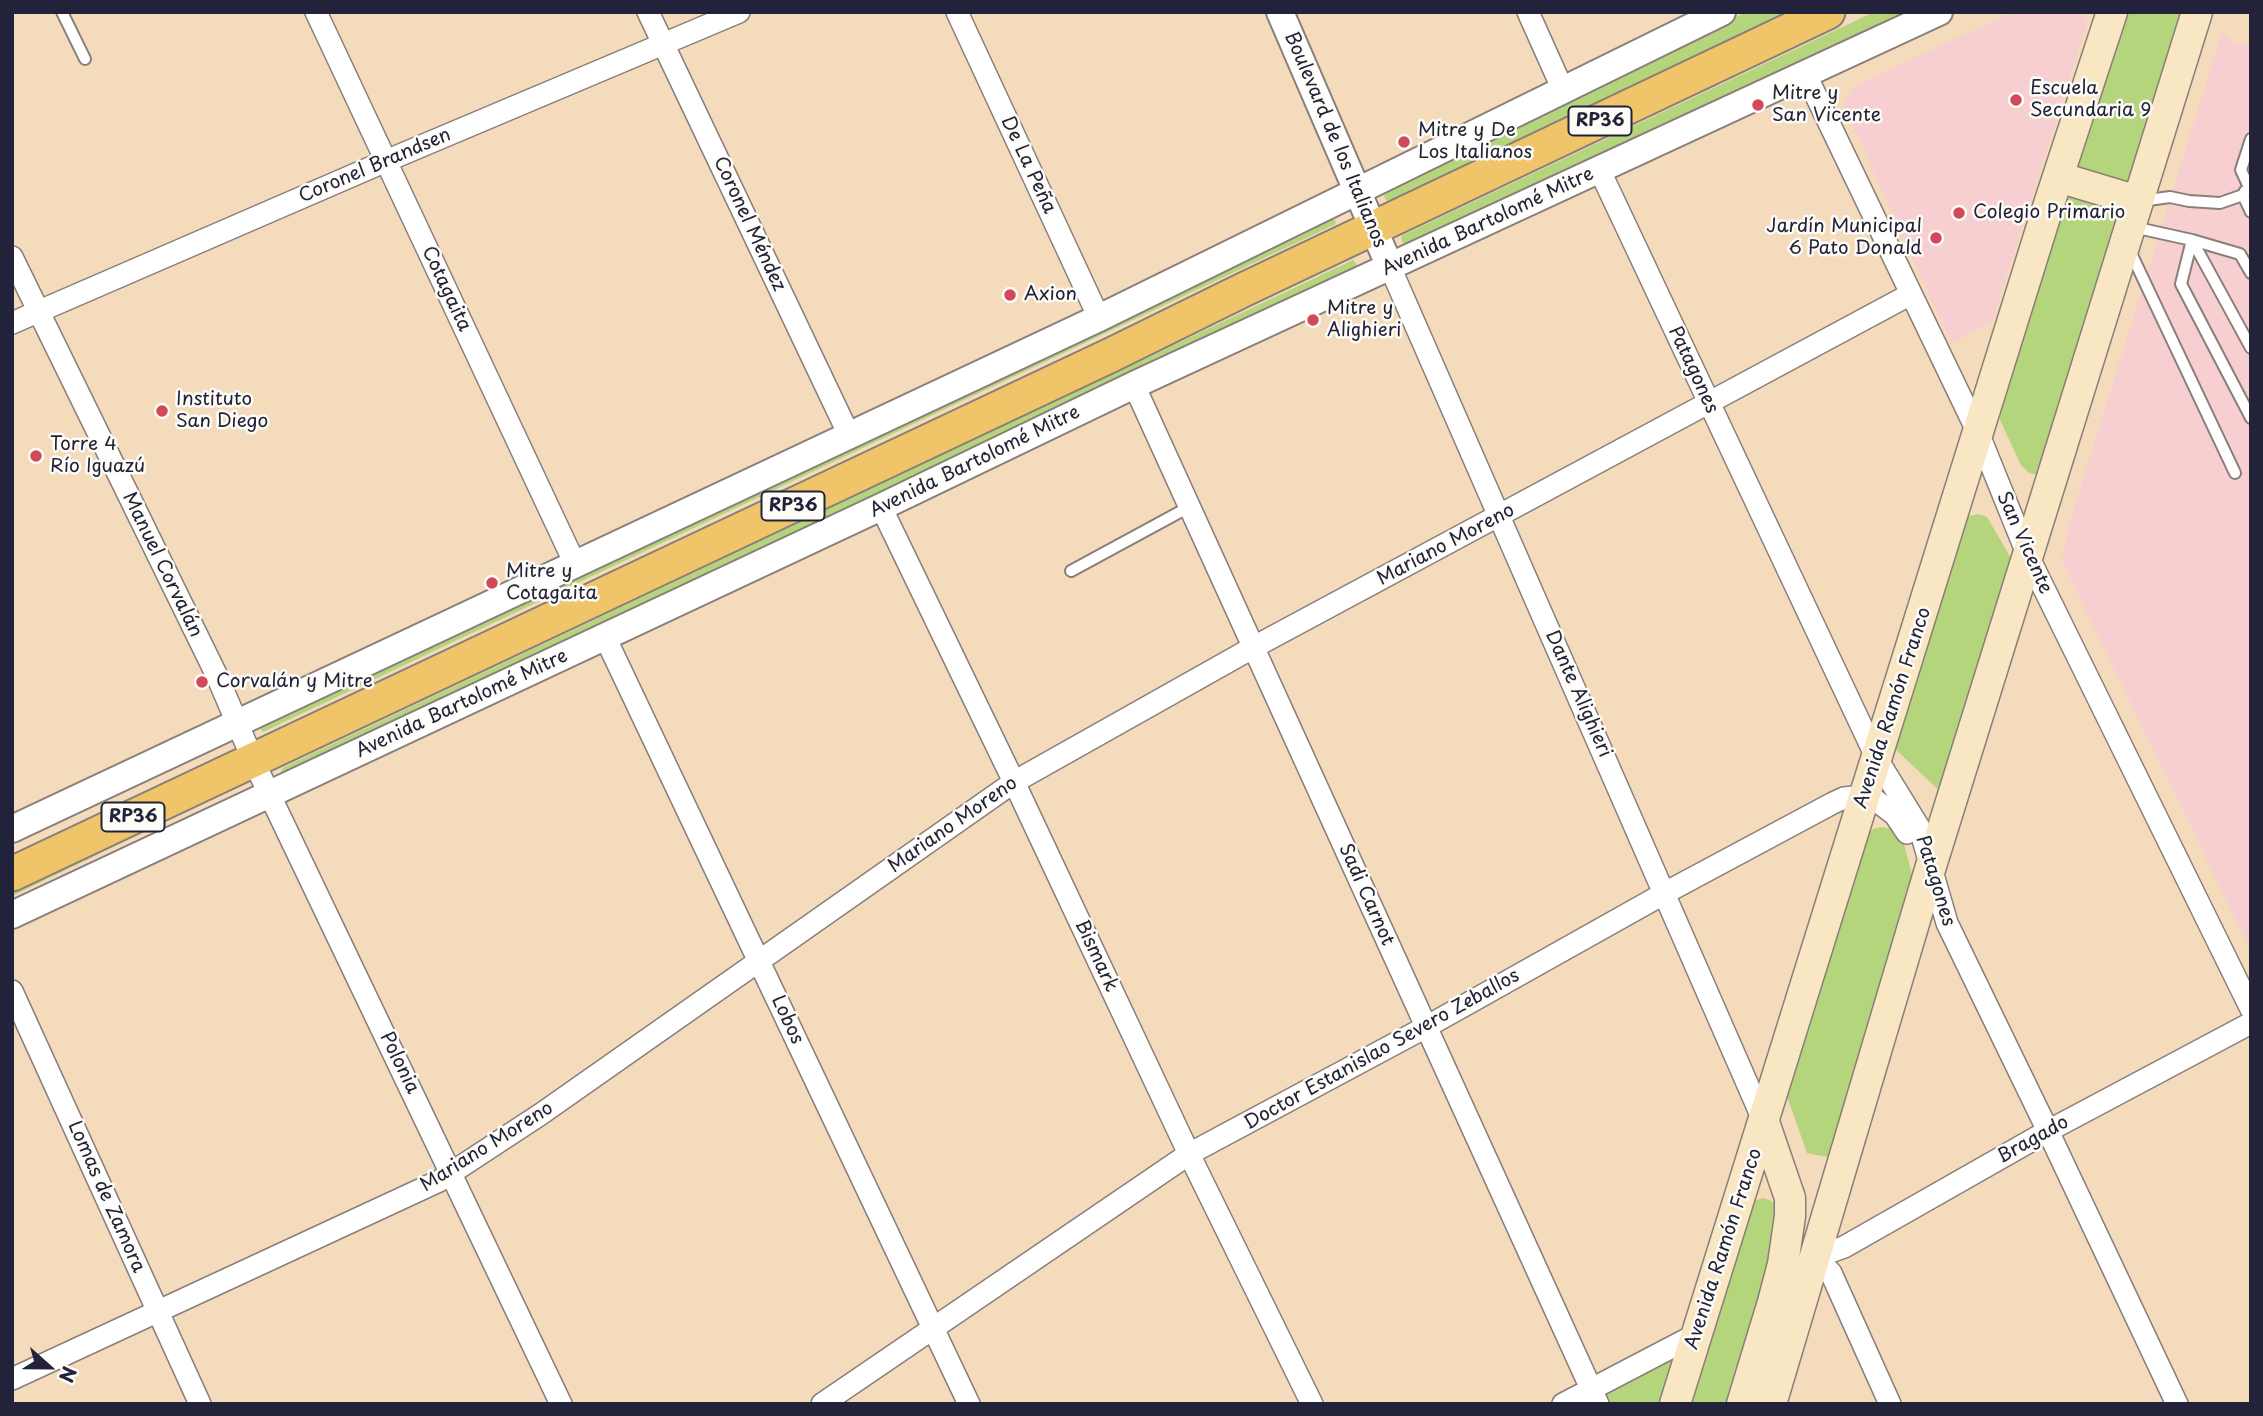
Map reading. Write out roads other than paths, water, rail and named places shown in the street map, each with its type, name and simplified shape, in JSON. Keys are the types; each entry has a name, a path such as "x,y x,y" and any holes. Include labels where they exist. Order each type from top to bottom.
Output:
{"main road":[{"name":"Avenida Bartolomé Mitre","path":"12,874 1099,361 1828,12"},
{"name":"Avenida Ramón Franco","path":"1675,1404 2112,12"},
{"path":"1770,1404 1928,877 2197,12"},
{"path":"2058,177 2131,223"},
{"path":"1753,1404 1818,1199 1856,1112"},
{"path":"1742,1404 1783,1264 1790,1216 1790,1198 1764,1122"}],"street":[{"name":"Cotagaita","path":"316,12 576,566"},
{"name":"Coronel Méndez","path":"649,12 849,435"},
{"name":"Coronel Brandsen","path":"12,324 739,12"},
{"name":"De La Peña","path":"957,12 1098,318"},
{"name":"Boulevard de los Italianos","path":"1280,12 1390,267"},
{"path":"1528,12 1563,90"},
{"path":"12,829 576,566 1098,318 1723,12"},
{"name":"Avenida Bartolomé Mitre","path":"12,915 1134,386 1939,12"},
{"name":"San Vicente","path":"1805,73 1979,435 2028,556 2251,1009"},
{"name":"Patagones","path":"1600,171 1877,759 1920,829 1928,877 1947,923 2177,1404"},
{"name":"Manuel Corvalán","path":"12,257 217,676 237,723"},
{"name":"Dante Alighieri","path":"1390,267 1764,1122"},
{"name":"Mariano Moreno","path":"12,1379 452,1173 1014,782 1254,647 1911,294"},
{"name":"Sadi Carnot","path":"1134,386 1595,1396"},
{"name":"Bismark","path":"881,507 1189,1154 1312,1404"},
{"name":"Lobos","path":"605,637 969,1404"},
{"name":"Polonia","path":"237,723 561,1404"},
{"path":"1865,796 1887,807 1905,828 1928,877"},
{"name":"Doctor Estanislao Severo Zeballos","path":"822,1404 1189,1154 1833,803 1844,798 1865,796"},
{"name":"Lomas de Zamora","path":"12,990 200,1404"},
{"name":"Bragado","path":"1816,1257 1844,1247 2048,1131 2251,1023"},
{"path":"1816,1257 1831,1273 1890,1404"},
{"path":"1563,1404 1595,1396 1697,1334"}],"lane":[{"path":"62,12 85,59"},
{"path":"2251,139 2241,170 2251,212"},
{"path":"2131,223 2170,197 2220,204 2247,188"},
{"path":"2131,223 2240,254 2251,273"},
{"path":"2131,223 2235,474"},
{"path":"2192,240 2251,348"},
{"path":"2192,240 2181,284 2251,418"},
{"path":"1071,571 1189,507"}],"place":[{"name":"Escuela Secundaria 9","path":"2016,100"},
{"name":"Mitre y San Vicente","path":"1758,105"},
{"name":"Mitre y De Los Italianos","path":"1404,142"},
{"name":"Colegio Primario","path":"1959,213"},
{"name":"Jardín Municipal 6 Pato Donald","path":"1936,238"},
{"name":"Axion","path":"1010,295"},
{"name":"Mitre y Alighieri","path":"1313,320"},
{"name":"Instituto San Diego","path":"162,411"},
{"name":"Torre 4 Río Iguazú","path":"36,456"},
{"name":"Mitre y Cotagaita","path":"492,583"},
{"name":"Corvalán y Mitre","path":"202,682"}]}
